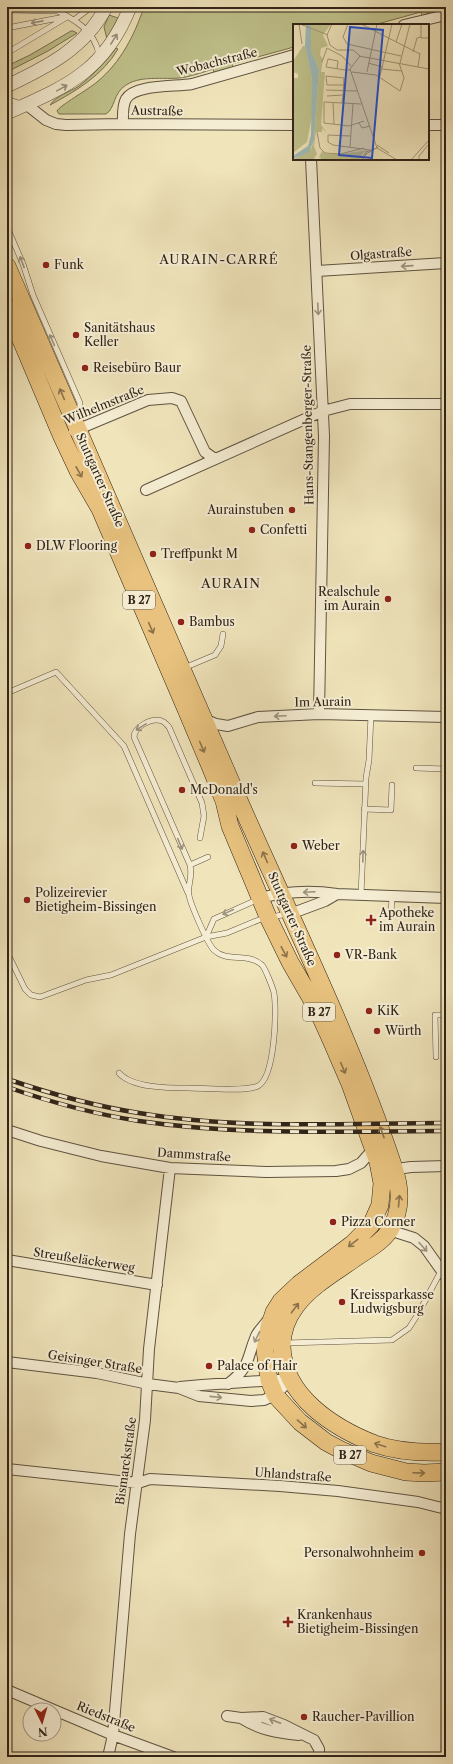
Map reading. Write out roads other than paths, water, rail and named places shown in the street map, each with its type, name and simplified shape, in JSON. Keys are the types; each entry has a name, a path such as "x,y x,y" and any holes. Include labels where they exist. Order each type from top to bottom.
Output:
{"main road":[{"name":"Stuttgarter Straße","path":"7,266 182,669 354,1059 387,1171 380,1205 371,1225 352,1244 299,1284 281,1301 274,1312 269,1326 265,1350 272,1388"},
{"name":"Stuttgarter Straße","path":"7,307 62,437 78,471 100,510 174,679 224,801 230,826 268,917 287,957 317,1009 350,1084 374,1148 387,1171 399,1186 400,1198 396,1219 389,1230 374,1246 322,1281 305,1296 289,1316 285,1326 282,1343 284,1362 291,1380 301,1394 317,1411 334,1424 375,1444 400,1450 446,1452"},
{"name":"B 27","path":"272,1388 287,1410 312,1432 331,1445 356,1457 390,1469 424,1473 446,1472"}],"street":[{"path":"7,86 55,62 77,45 90,32 106,8"},
{"path":"7,113 27,105 73,82 99,59 116,37 128,12"},
{"path":"408,24 446,15"},
{"name":"Wobachstraße","path":"123,124 123,108 126,99 131,93 138,90 192,84 293,55"},
{"name":"Austraße","path":"27,105 46,120 56,124 293,125"},
{"path":"429,125 446,125"},
{"name":"Hans-Stangenberger-Straße","path":"311,160 323,411 318,714"},
{"name":"Olgastraße","path":"317,271 446,263"},
{"name":"Wilhelmstraße","path":"62,437 148,400 172,398 181,401 204,452 216,459"},
{"path":"146,490 323,411 350,404 446,404"},
{"name":"Im Aurain","path":"204,719 216,724 228,726 258,717 318,714 446,717"},
{"path":"260,898 281,893 320,891 337,894 446,898"},
{"path":"290,914 325,901 337,894"},
{"name":"Dammstraße","path":"7,1130 41,1141 101,1156 170,1168 266,1172 336,1172 349,1169 361,1163 374,1148"},
{"path":"387,1171 411,1167 446,1166"},
{"name":"Bismarckstraße","path":"108,1757 113,1735 130,1534 134,1498 138,1483 148,1384 149,1349 170,1168"},
{"path":"389,1230 414,1238 424,1246 443,1274"},
{"name":"Streußeläckerweg","path":"7,1260 157,1285"},
{"path":"228,1384 239,1375 246,1365 256,1335 274,1312"},
{"name":"Geisinger Straße","path":"7,1362 97,1373 148,1384 178,1388 199,1396 251,1401 264,1400 272,1388 291,1380"},
{"name":"Geisinger Straße","path":"178,1388 202,1384 228,1384 272,1388 291,1380"},
{"name":"Uhlandstraße","path":"7,1469 138,1483 150,1479 280,1486 338,1491 418,1502 446,1508"},
{"name":"Riedstraße","path":"7,1690 113,1735 173,1757"},
{"path":"227,1716 242,1718 265,1730 276,1733 305,1736 314,1740 319,1749 319,1757"}],"lane":[{"path":"50,7 74,20 90,32 95,41 99,59"},
{"path":"74,20 91,7"},
{"path":"7,10 57,11"},
{"path":"7,28 67,17"},
{"path":"7,54 67,17"},
{"path":"7,99 18,104 27,105"},
{"path":"7,227 23,264 32,295 80,403 78,429"},
{"path":"182,669 215,655 221,646 223,634"},
{"path":"7,693 56,672 124,746 206,937 214,950 226,957 248,958 262,966 274,993 275,1041 266,1077 258,1085 243,1089 173,1088 137,1084 123,1078 119,1073"},
{"path":"361,895 371,715"},
{"path":"188,894 192,874 190,865 134,737 134,732 137,728 155,720 163,721 169,727 202,804 204,816 200,838"},
{"path":"416,768 446,769"},
{"path":"315,783 366,784"},
{"path":"365,806 391,810 392,785"},
{"path":"190,865 208,857"},
{"path":"391,915 392,896"},
{"path":"206,937 214,919 260,898"},
{"path":"7,952 25,989 31,995 40,997 86,980 111,975 206,937 227,933 268,917 290,914"},
{"path":"436,1056 436,1016 446,1015"},
{"path":"282,1343 392,1340 408,1328 443,1274"}],"railway":[{"path":"7,1079 56,1095 122,1110 215,1122 254,1124 446,1123"},
{"path":"7,1087 56,1103 89,1111 139,1121 177,1126 292,1132 446,1131"}],"place":[{"name":"Funk","path":"46,265"},
{"name":"Sanitätshaus Keller","path":"76,335"},
{"name":"Reisebüro Baur","path":"85,368"},
{"name":"Aurainstuben","path":"292,510"},
{"name":"Confetti","path":"252,530"},
{"name":"DLW Flooring","path":"28,546"},
{"name":"Treffpunkt M","path":"153,554"},
{"name":"Realschule im Aurain","path":"388,599"},
{"name":"Bambus","path":"181,622"},
{"name":"McDonald's","path":"182,790"},
{"name":"Weber","path":"294,846"},
{"name":"Polizeirevier Bietigheim-Bissingen","path":"27,900"},
{"name":"Apotheke im Aurain","path":"371,920"},
{"name":"VR-Bank","path":"337,955"},
{"name":"KiK","path":"369,1011"},
{"name":"Würth","path":"377,1031"},
{"name":"Pizza Corner","path":"333,1222"},
{"name":"Kreissparkasse Ludwigsburg","path":"342,1302"},
{"name":"Palace of Hair","path":"209,1366"},
{"name":"Personalwohnheim","path":"422,1553"},
{"name":"Krankenhaus Bietigheim-Bissingen","path":"288,1622"},
{"name":"Raucher-Pavillion","path":"304,1717"}],"district":[{"name":"AURAIN-CARRÉ","path":"219,259"},
{"name":"AURAIN","path":"231,583"}]}
